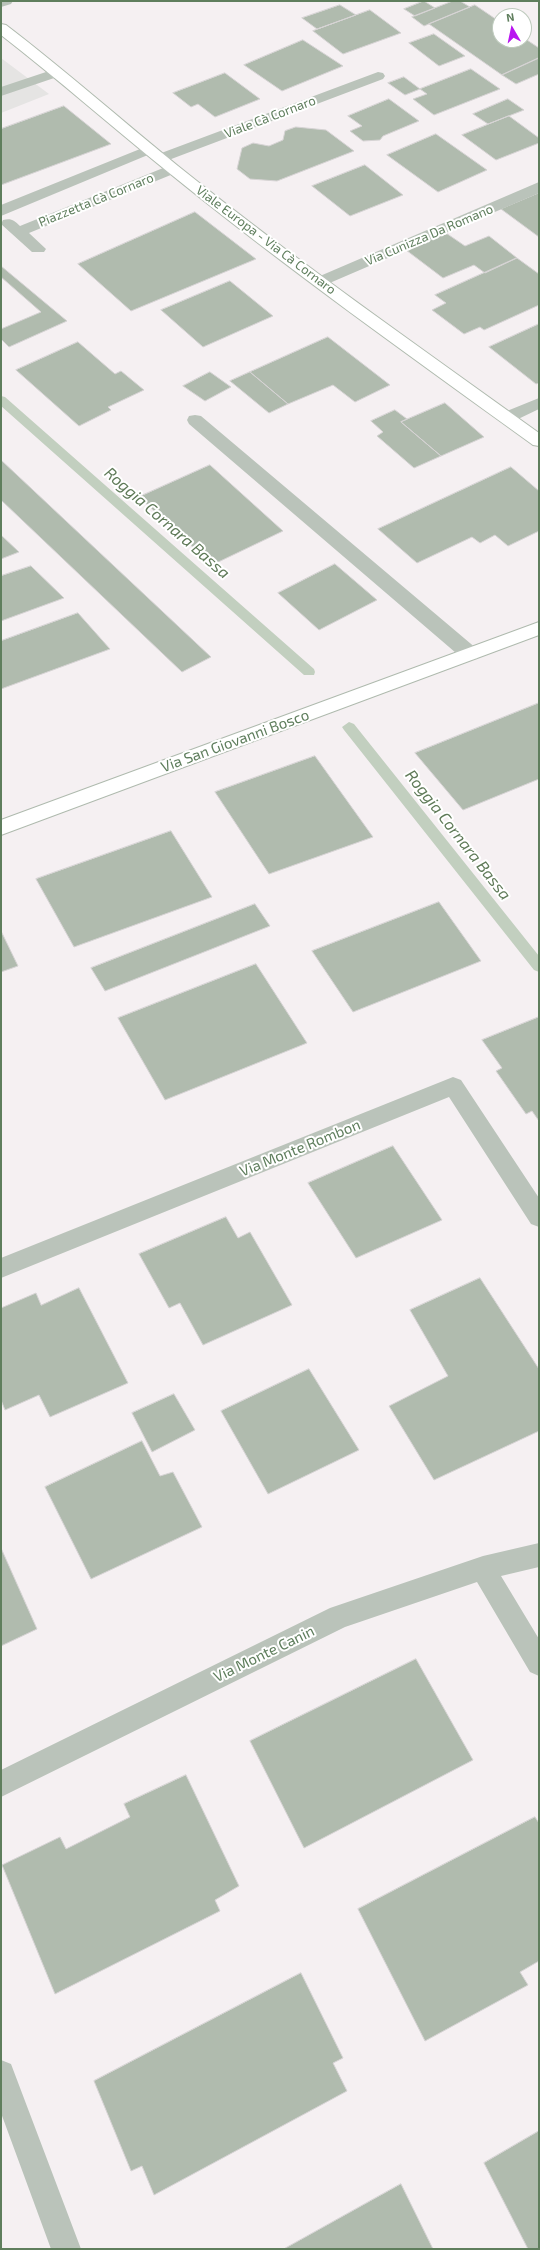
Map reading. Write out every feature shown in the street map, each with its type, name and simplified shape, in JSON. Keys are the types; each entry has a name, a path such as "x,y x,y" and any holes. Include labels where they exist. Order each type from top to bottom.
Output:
{"street":[{"path":"1,3 6,1"},
{"name":"Viale Europa - Via Cà Cornaro","path":"1,28 58,72 173,169 319,282 508,417 539,441"},
{"path":"1,92 58,72"},
{"name":"Viale Cà Cornaro","path":"155,153 378,76"},
{"name":"Piazzetta Cà Cornaro","path":"1,211 155,153"},
{"name":"Piazzetta Cà Cornaro","path":"18,232 173,169"},
{"name":"Via Cunizza Da Romano","path":"319,282 539,188"},
{"name":"Piazzetta Cà Cornaro","path":"1,217 38,249"},
{"path":"508,417 539,403"},
{"path":"195,420 470,654"},
{"name":"Via San Giovanni Bosco","path":"1,828 539,628"},
{"name":"Via Monte Rombon","path":"1,1268 453,1086 539,1217"},
{"name":"Via Monte Canin","path":"1,1784 338,1617 482,1568 539,1555"},
{"path":"482,1568 539,1663"},
{"path":"1,2074 66,2249"}],"shaded area":[{"path":"1,58 49,94 1,113"}],"building":[{"path":"424,1 435,8 415,16 404,9"},
{"path":"453,1 460,1 470,7 424,26 412,17"},
{"path":"340,5 356,15 317,29 302,18"},
{"path":"475,5 492,17 492,48 532,48 532,43 539,48 539,58 502,75 429,24"},
{"path":"370,10 401,33 343,54 313,31"},
{"path":"434,34 465,56 439,66 409,43"},
{"path":"303,40 343,66 282,91 244,65"},
{"path":"539,58 539,74 516,84 502,75"},
{"path":"471,69 500,89 434,115 413,99 427,94 420,89"},
{"path":"225,73 260,99 215,117 198,104 191,107 173,93"},
{"path":"404,77 420,89 405,95 388,83"},
{"path":"389,99 419,121 383,136 380,140 363,141 350,131 362,126 348,116"},
{"path":"508,99 524,110 488,124 473,114"},
{"path":"64,106 111,144 1,185 1,129"},
{"path":"509,116 539,138 539,143 496,160 462,135"},
{"path":"296,127 326,130 354,151 277,181 250,179 237,169 242,148 253,143 269,146 283,140 285,131"},
{"path":"436,134 487,170 438,192 387,155"},
{"path":"365,165 403,195 350,216 312,186"},
{"path":"539,193 539,237 501,209"},
{"path":"195,212 256,259 131,311 78,264"},
{"path":"446,233 465,246 489,236 517,258 485,273 474,265 443,278 406,250"},
{"path":"517,258 539,274 539,305 484,330 480,327 464,334 432,310 446,303 435,295"},
{"path":"1,266 67,321 9,347 1,339"},
{"path":"1,277 41,312 1,329"},
{"path":"230,281 273,316 203,347 161,310"},
{"path":"539,324 539,383 536,384 489,347"},
{"path":"328,337 390,385 355,402 333,385 288,404 250,372"},
{"path":"78,342 115,374 121,371 144,390 108,407 111,410 79,426 16,370"},
{"path":"210,372 231,387 205,401 183,386"},
{"path":"250,372 288,404 269,413 230,381"},
{"path":"445,403 484,437 441,456 401,422"},
{"path":"395,410 407,419 401,422 441,456 414,468 377,436 383,432 371,421"},
{"path":"1,460 211,657 182,672 1,500"},
{"path":"210,465 283,531 212,565 139,497"},
{"path":"511,467 539,491 539,531 508,546 495,535 480,543 472,537 417,563 378,529"},
{"path":"1,535 19,552 1,559"},
{"path":"335,564 377,600 319,630 278,593"},
{"path":"31,566 64,598 1,621 1,576"},
{"path":"78,613 110,649 1,689 1,641"},
{"path":"539,703 539,779 463,810 415,753"},
{"path":"315,756 373,837 269,874 215,792"},
{"path":"171,831 212,897 74,947 36,879"},
{"path":"439,902 481,961 353,1012 312,951"},
{"path":"255,904 270,926 105,991 91,968"},
{"path":"1,931 18,966 1,972"},
{"path":"256,964 307,1043 165,1100 118,1018"},
{"path":"539,1017 539,1121 532,1111 526,1114 496,1071 502,1068 482,1040"},
{"path":"393,1146 442,1220 356,1258 308,1183"},
{"path":"226,1217 238,1238 250,1232 292,1305 203,1345 180,1303 169,1308 139,1254"},
{"path":"480,1278 539,1369 539,1431 434,1480 389,1406 448,1376 410,1310"},
{"path":"79,1288 128,1383 50,1417 39,1395 5,1410 1,1400 1,1308 36,1293 41,1305"},
{"path":"309,1369 359,1450 268,1494 221,1411"},
{"path":"174,1394 195,1430 152,1452 132,1413"},
{"path":"142,1441 160,1476 173,1472 202,1527 91,1579 45,1487"},
{"path":"1,1548 37,1629 1,1646"},
{"path":"416,1659 473,1760 304,1848 250,1741"},
{"path":"186,1775 239,1886 215,1900 220,1911 55,1994 2,1865 60,1837 66,1849 130,1817 124,1804"},
{"path":"535,1817 539,1823 539,1961 520,1972 528,1985 425,2041 358,1909"},
{"path":"301,1973 343,2058 333,2063 347,2091 154,2195 142,2166 131,2171 94,2081"},
{"path":"539,2131 539,2249 528,2249 484,2163"},
{"path":"401,2184 433,2249 284,2249"}],"waterway":[{"name":"Roggia Cornara Bassa","path":"1,400 309,672"},
{"name":"Roggia Cornara Bassa","path":"349,727 539,966"}]}
